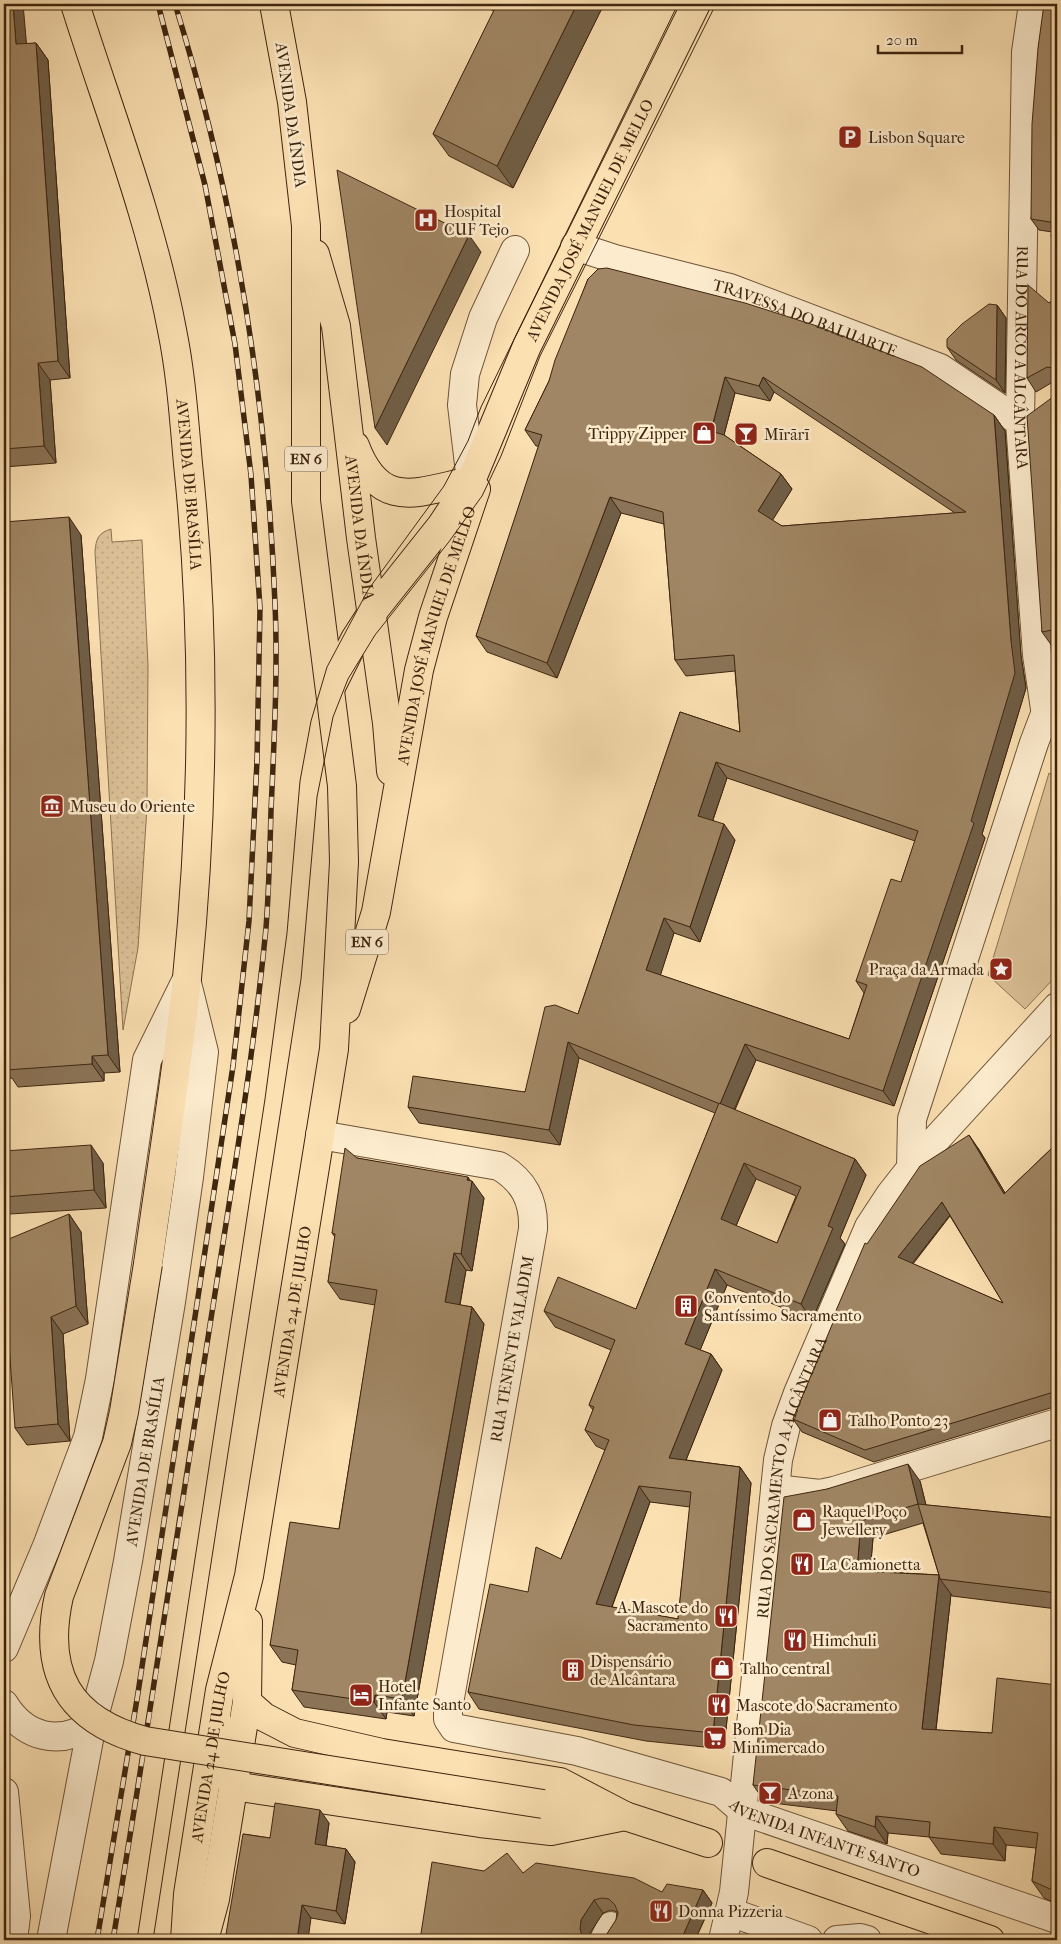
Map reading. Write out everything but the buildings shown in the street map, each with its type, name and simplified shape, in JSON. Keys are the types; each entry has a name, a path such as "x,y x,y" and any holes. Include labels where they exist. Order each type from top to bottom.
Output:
{"main road":[{"name":"AVENIDA DE BRASÍLIA","path":"75,4 133,178 163,282 173,334 180,387 197,570 201,669 198,837 187,979"},
{"name":"AVENIDA DA ÍNDIA","path":"274,4 292,102 306,226 306,501 330,689"},
{"name":"AVENIDA JOSÉ MANUEL DE MELLO","path":"330,689 355,638 371,614 441,526 471,481 527,346 696,4"},
{"name":"AVENIDA DA ÍNDIA","path":"306,226 336,326 391,766 389,833"},
{"path":"347,421 355,447 368,474 380,484 398,494 409,494 471,481"},
{"name":"AVENIDA JOSÉ MANUEL DE MELLO","path":"389,833 419,670 433,617 468,515 489,439"},
{"name":"AVENIDA 24 DE JULHO","path":"185,1940 188,1894 220,1690 249,1576 334,1049 345,830 330,689"},
{"name":"AVENIDA 24 DE JULHO","path":"334,1049 376,912 389,833"},
{"path":"187,979 148,1264 124,1412 117,1443 59,1596 53,1623 53,1654 60,1675 72,1697 102,1724 127,1736 145,1741 625,1816"},
{"name":"AVENIDA 24 DE JULHO","path":"204,1940 214,1899 247,1702 249,1576"},
{"path":"220,1690 228,1777 233,1786 551,1831 625,1816"},
{"path":"247,1702 264,1716 295,1733 382,1753 560,1782 625,1816 708,1843"},
{"path":"767,1863 990,1940"}],"street":[{"name":"RUA DO ARCO A ALCÂNTARA","path":"1033,4 1026,52 1024,294 1020,422 1037,655 1045,709"},
{"name":"TRAVESSA DO BALUARTE","path":"575,246 615,259 730,288 940,368 1020,422"},
{"name":"AVENIDA JOSÉ MANUEL DE MELLO","path":"471,481 462,405 465,374 483,318 515,250"},
{"path":"1020,422 1042,406"},
{"path":"911,1169 912,1119 1045,709 1057,685"},
{"name":"AVENIDA DE BRASÍLIA","path":"4,1648 47,1546 88,1437 100,1380 147,1060 187,979"},
{"name":"AVENIDA DE BRASÍLIA","path":"52,1940 92,1724 109,1661 128,1561 171,1302 189,1177 204,1052 187,979"},
{"path":"911,1169 1057,1007"},
{"name":"RUA TENENTE VALADIM","path":"320,1135 500,1166 513,1174 524,1186 534,1215 448,1710 450,1724"},
{"name":"RUA DO SACRAMENTO A ALCÂNTARA","path":"723,1940 732,1902 743,1811 775,1489 782,1443 798,1393 869,1227 890,1195 911,1169"},
{"path":"775,1489 820,1494 834,1491 1057,1423"},
{"path":"4,1704 12,1717 26,1728 40,1734 65,1737 78,1734 92,1724"},
{"name":"AVENIDA INFANTE SANTO","path":"450,1724 463,1732 578,1751 722,1792 743,1811 1057,1919"},
{"path":"4,1792 16,1916 14,1940"},
{"path":"732,1902 808,1940"},
{"path":"837,1940 860,1938 867,1940"}],"shaded area":[{"path":"111,529 112,542 142,540 148,665 147,807 138,948 123,1030 95,552 98,537 103,532"},
{"path":"1049,773 1057,778 1057,975 1025,1009 988,975"}],"tram line":[{"path":"137,1940 265,1099 287,933 300,781 311,721 327,667 368,590 444,486 468,441 481,407 678,4"},
{"path":"153,1940 301,979 317,797 333,717 348,679 375,635 448,543 482,496 501,456 540,356 716,4"}],"railway":[{"path":"97,1940 138,1693 233,1066 249,921 257,761 260,608 251,475 235,344 205,185 158,4"},
{"path":"113,1940 254,1036 267,913 275,707 276,630 271,528 256,376 231,225 215,151 175,4"}],"place":[{"name":"Lisbon Square","path":"850,137"},
{"name":"Hospital CUF Tejo","path":"426,220"},
{"name":"Trippy Zipper","path":"704,433"},
{"name":"Mīrārī","path":"746,434"},
{"name":"Museu do Oriente","path":"52,806"},
{"name":"Praça da Armada","path":"1001,969"},
{"name":"Convento do Santíssimo Sacramento","path":"686,1306"},
{"name":"Talho Ponto 23","path":"830,1420"},
{"name":"Raquel Poço Jewellery","path":"804,1520"},
{"name":"La Camionetta","path":"802,1564"},
{"name":"A Mascote do Sacramento","path":"726,1616"},
{"name":"Himchuli","path":"795,1640"},
{"name":"Talho central","path":"722,1668"},
{"name":"Dispensário de Alcântara","path":"573,1670"},
{"name":"Hotel Infante Santo","path":"361,1695"},
{"name":"Mascote do Sacramento","path":"719,1705"},
{"name":"Bom Dia Minimercado","path":"715,1738"},
{"name":"A zona","path":"770,1793"},
{"name":"Donna Pizzeria","path":"661,1911"}]}
